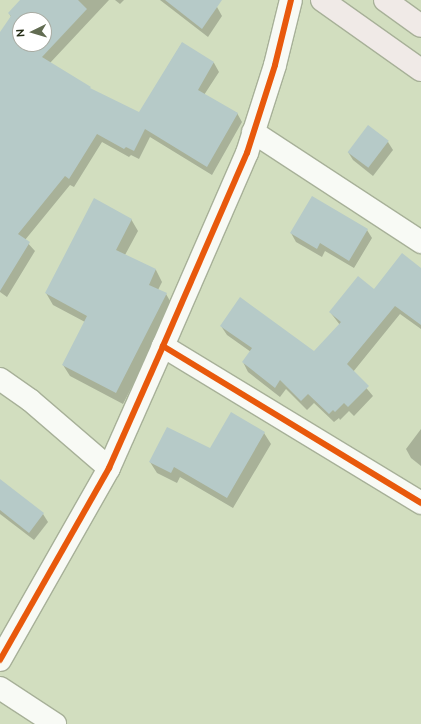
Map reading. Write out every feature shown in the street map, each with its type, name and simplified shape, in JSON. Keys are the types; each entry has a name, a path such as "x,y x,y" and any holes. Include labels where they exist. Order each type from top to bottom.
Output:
{"main road":[{"path":"322,0 421,70"},
{"path":"385,0 421,26"}],"street":[{"path":"0,660 108,468 163,346 247,153 275,65 291,0"},
{"path":"253,132 421,242"},
{"path":"163,346 421,503"},
{"path":"0,379 30,400 108,468"},
{"path":"0,688 55,724"}],"building":[{"path":"20,0 78,0 87,9 52,46 52,12 12,12 12,52 47,52 42,57 91,87 90,88 139,112 182,42 214,62 198,90 238,113 207,167 145,129 134,151 126,147 124,149 97,134 69,179 65,176 18,234 30,242 0,291 0,32 11,16 8,13"},
{"path":"165,0 222,0 202,29"},
{"path":"368,125 389,141 368,168 348,152"},
{"path":"312,196 368,229 349,261 320,243 317,249 290,233"},
{"path":"94,198 132,219 116,250 156,269 149,285 167,293 116,393 62,365 87,316 45,293"},
{"path":"402,253 421,268 421,325 395,306 347,364 369,386 348,407 344,403 335,412 333,410 329,414 308,394 301,401 280,380 275,388 242,362 252,348 220,326 240,297 314,351 341,322 329,312 358,276 374,289"},
{"path":"231,412 265,432 227,498 174,467 171,473 149,462 167,427 210,448"},
{"path":"0,479 44,513 29,533 0,510"}],"cycle path":[{"path":"0,660 109,468 163,346 247,153 275,65 291,0"},
{"path":"163,346 421,503"}]}
